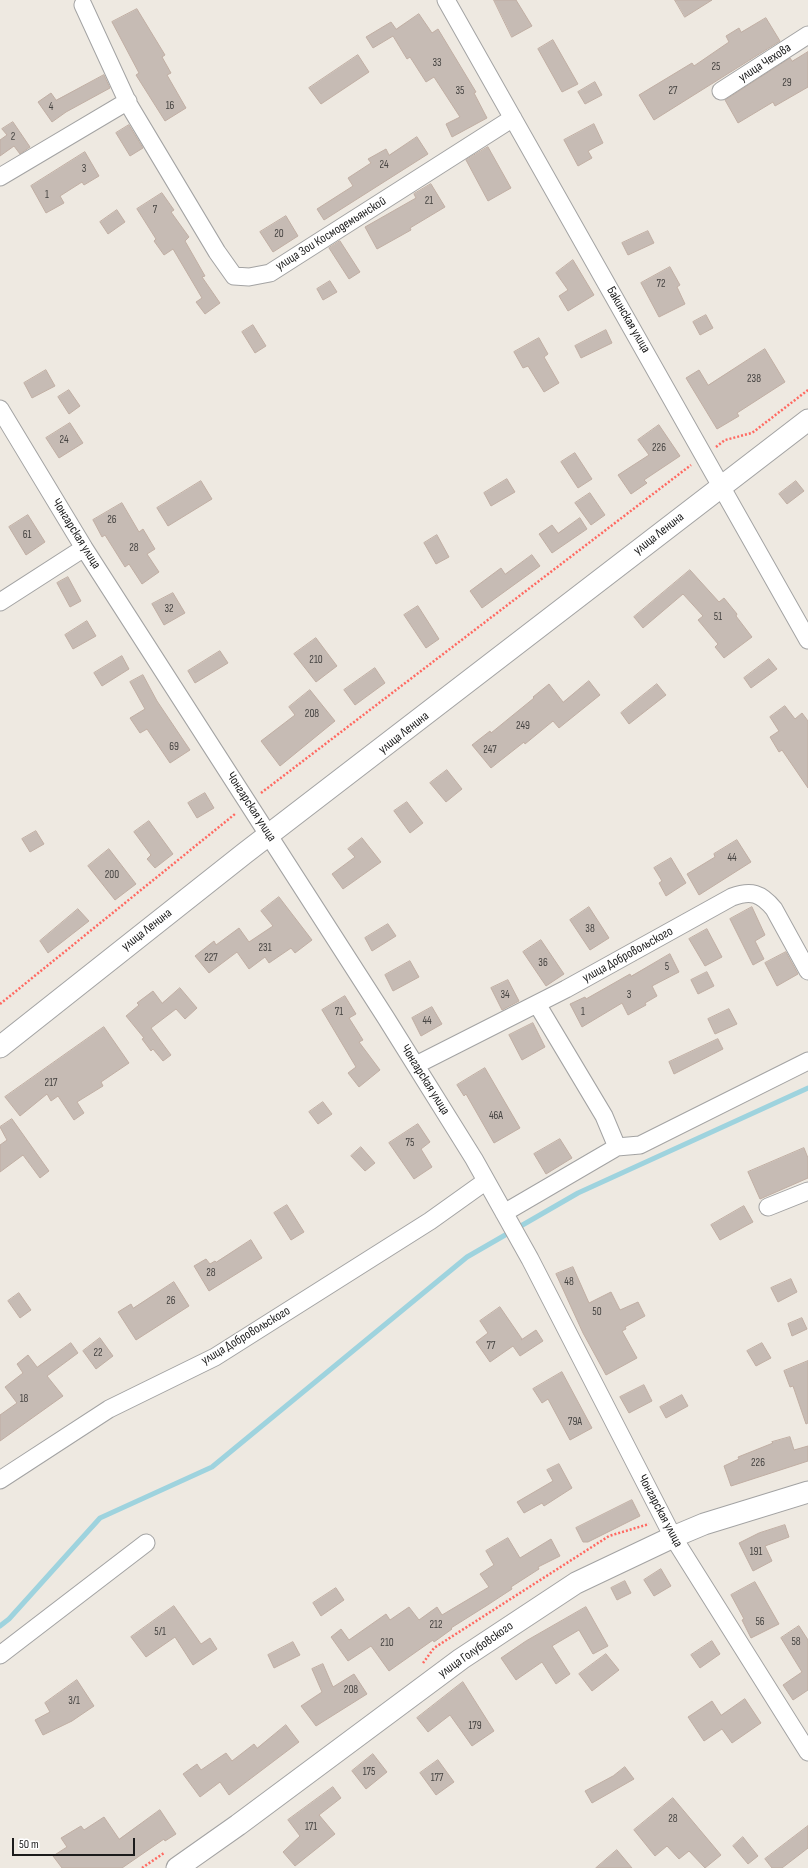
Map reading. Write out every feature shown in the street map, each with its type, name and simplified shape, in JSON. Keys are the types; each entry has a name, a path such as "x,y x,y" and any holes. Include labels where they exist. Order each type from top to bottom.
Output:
{"street":[{"name":"Бакинская улица","path":"446,0 722,485 808,640"},
{"name":"улица Зои Космодемьянской","path":"83,6 128,101 217,252 234,276 249,277 270,273 514,118"},
{"name":"улица Чехова","path":"721,92 808,35"},
{"path":"0,177 128,101"},
{"name":"Чонгарская улица","path":"0,409 84,548 270,835 416,1065 486,1181 530,1260 672,1537 808,1752"},
{"name":"улица Ленина","path":"0,1047 270,835 808,420"},
{"path":"0,602 84,548"},
{"name":"улица Добровольского","path":"416,1065 537,1004 732,897 746,892 757,894 768,902 774,909 808,971"},
{"path":"537,1004 604,1116 617,1147"},
{"path":"502,1210 617,1147 640,1145 808,1061"},
{"name":"улица Добровольского","path":"0,1480 109,1409 215,1357 430,1221 486,1181"},
{"path":"768,1207 808,1191"},
{"name":"улица Голубовского","path":"177,1868 238,1825 461,1659 576,1583 672,1537 704,1524 808,1492"},
{"path":"0,1655 146,1543"}],"path":[{"path":"0,1004 248,803 704,455 726,440 752,433 808,390"}],"building":[{"path":"494,0 516,0 532,26 512,37"},
{"path":"675,0 712,0 685,17"},
{"path":"137,9 165,55 162,57 171,73 167,75 186,108 165,121 136,75 139,73 112,22"},
{"path":"419,14 432,33 438,29 476,92 474,93 487,118 452,137 446,124 460,117 434,77 426,82 410,57 407,59 393,36 373,48 366,37 391,22 396,29"},
{"path":"766,18 780,41 654,120 639,95 692,63 694,66 729,42 726,36 739,28 741,32"},
{"path":"553,40 578,84 562,92 538,49"},
{"path":"808,52 808,87 775,106 773,102 738,123 725,100 790,58 792,61"},
{"path":"358,55 369,72 321,104 309,88"},
{"path":"104,75 110,88 66,112 52,122 38,102 51,93 56,100"},
{"path":"595,82 602,95 585,104 578,92"},
{"path":"13,122 30,147 20,154 14,146 0,156 0,140 7,135 2,129"},
{"path":"594,124 603,143 588,151 592,158 578,166 564,140"},
{"path":"129,125 143,148 130,156 116,133"},
{"path":"417,137 428,154 324,220 317,209 353,186 348,178 371,163 368,159 386,149 389,155"},
{"path":"488,147 511,188 488,201 466,160"},
{"path":"85,152 99,176 84,185 82,182 60,196 64,203 46,213 31,186"},
{"path":"431,184 445,207 410,228 411,230 377,249 365,227 416,198 414,194"},
{"path":"162,193 174,210 171,212 189,237 185,241 205,276 202,277 220,303 205,314 196,302 202,298 173,249 164,255 154,241 156,239 137,209"},
{"path":"117,210 125,222 108,234 100,222"},
{"path":"286,216 298,236 273,252 260,232"},
{"path":"648,231 654,243 628,255 622,243"},
{"path":"340,241 360,272 349,279 329,248"},
{"path":"573,260 594,295 568,311 559,296 568,290 556,273"},
{"path":"670,267 680,285 677,287 685,304 659,317 641,283"},
{"path":"330,281 337,292 323,300 317,289"},
{"path":"706,315 713,328 700,335 693,322"},
{"path":"253,325 266,346 255,353 242,332"},
{"path":"606,330 612,343 581,358 575,346"},
{"path":"539,338 548,354 544,357 559,383 544,392 528,366 523,368 514,352"},
{"path":"765,349 785,382 737,413 739,416 717,429 686,378 699,370 708,385"},
{"path":"46,370 55,386 32,398 24,383"},
{"path":"69,390 80,406 69,414 58,397"},
{"path":"70,423 83,443 59,458 46,438"},
{"path":"659,425 680,456 644,480 647,483 631,494 618,475 649,455 638,440"},
{"path":"575,453 592,479 578,488 561,462"},
{"path":"507,479 515,492 491,506 484,493"},
{"path":"201,481 212,499 168,526 157,508"},
{"path":"796,481 804,491 787,504 779,494"},
{"path":"590,493 605,515 591,525 575,503"},
{"path":"122,503 139,532 143,529 155,549 147,554 159,572 142,584 129,564 125,567 105,535 102,537 93,520"},
{"path":"28,515 45,542 26,555 9,527"},
{"path":"580,518 587,529 552,553 539,534 552,525 558,533"},
{"path":"437,535 449,557 436,564 424,543"},
{"path":"532,555 540,566 482,608 470,591 501,568 505,574"},
{"path":"690,570 719,602 724,598 737,614 736,616 752,637 724,658 715,647 718,644 698,620 703,616 683,594 643,628 634,617"},
{"path":"68,577 81,601 70,607 57,583"},
{"path":"173,593 185,613 164,625 152,604"},
{"path":"418,606 439,639 426,648 404,615"},
{"path":"87,621 96,636 73,649 65,635"},
{"path":"316,638 337,666 316,682 294,654"},
{"path":"220,651 228,663 195,683 188,671"},
{"path":"122,656 129,669 102,686 94,673"},
{"path":"769,659 777,669 751,688 744,678"},
{"path":"375,668 385,683 355,705 344,690"},
{"path":"143,675 157,701 190,750 170,763 147,729 140,733 130,718 145,709 130,682"},
{"path":"589,681 600,695 559,728 553,721 525,744 524,742 491,768 472,745 490,731 491,733 549,684 563,702"},
{"path":"657,684 666,695 629,724 621,713"},
{"path":"310,690 335,721 280,766 261,741 295,715 289,707"},
{"path":"785,706 795,719 802,713 808,721 808,788 782,750 779,752 770,737 779,731 770,717"},
{"path":"447,770 462,789 446,802 430,783"},
{"path":"205,793 214,808 197,818 188,803"},
{"path":"407,802 423,823 410,833 394,811"},
{"path":"149,821 173,854 155,868 147,859 151,855 134,832"},
{"path":"36,831 44,844 30,852 22,839"},
{"path":"362,838 381,862 343,889 332,874 355,857 348,849"},
{"path":"737,840 751,862 699,895 687,874 715,857 714,854"},
{"path":"109,849 136,884 115,900 88,866"},
{"path":"671,858 686,883 666,896 659,883 662,881 654,868"},
{"path":"279,897 312,940 295,953 291,948 269,963 265,957 249,969 237,952 209,973 195,956 214,941 216,945 239,928 249,942 273,926 261,911"},
{"path":"589,907 609,938 590,950 570,920"},
{"path":"752,907 765,935 755,941 764,959 753,965 730,919"},
{"path":"78,909 89,921 48,953 40,941"},
{"path":"388,924 396,936 372,951 365,938"},
{"path":"707,929 722,957 705,966 689,939"},
{"path":"541,940 564,974 546,986 523,952"},
{"path":"786,952 798,974 777,986 765,963"},
{"path":"670,954 679,972 652,986 657,996 645,1003 646,1005 628,1015 622,1003 582,1027 570,1004 585,997 586,999 630,974 631,976"},
{"path":"410,961 419,977 393,991 385,975"},
{"path":"707,972 714,986 698,994 691,980"},
{"path":"508,980 519,1001 502,1010 491,988"},
{"path":"180,988 197,1008 185,1019 176,1009 151,1028 171,1055 163,1061 153,1049 151,1051 142,1039 144,1038 126,1016 139,1005 137,1003 153,991 162,1003"},
{"path":"345,996 356,1014 349,1018 363,1040 359,1042 380,1070 359,1087 348,1073 356,1067 322,1010"},
{"path":"432,1007 442,1024 421,1036 412,1018"},
{"path":"729,1009 737,1024 715,1034 708,1019"},
{"path":"533,1023 545,1047 522,1060 509,1035"},
{"path":"104,1027 129,1063 101,1082 103,1086 77,1102 84,1113 74,1120 58,1096 51,1101 47,1094 20,1116 5,1097"},
{"path":"718,1039 723,1049 674,1074 669,1062"},
{"path":"485,1068 520,1128 494,1143 466,1094 464,1096 457,1085"},
{"path":"323,1102 332,1114 318,1124 309,1112"},
{"path":"12,1119 49,1171 40,1178 23,1155 0,1172 0,1145 7,1140 0,1127"},
{"path":"418,1124 430,1142 421,1149 432,1167 414,1179 389,1143"},
{"path":"560,1139 572,1158 546,1174 534,1154"},
{"path":"361,1147 375,1163 365,1171 351,1156"},
{"path":"804,1148 808,1158 808,1178 760,1199 748,1172"},
{"path":"287,1205 304,1232 291,1240 274,1213"},
{"path":"744,1206 753,1222 720,1240 711,1225"},
{"path":"251,1240 262,1258 209,1291 194,1266 206,1259 210,1264 215,1261 216,1262"},
{"path":"573,1267 589,1303 611,1292 620,1310 638,1302 645,1316 625,1327 626,1329 622,1331 637,1358 606,1375 583,1333 556,1274"},
{"path":"791,1279 797,1292 778,1302 771,1288"},
{"path":"174,1282 189,1306 136,1340 118,1312 131,1304 133,1308"},
{"path":"19,1293 31,1310 20,1318 8,1301"},
{"path":"500,1307 522,1339 521,1340 536,1330 543,1341 520,1356 513,1346 490,1362 476,1342 488,1333 480,1321"},
{"path":"802,1318 807,1329 792,1336 788,1324"},
{"path":"100,1338 113,1356 96,1369 83,1351"},
{"path":"71,1343 78,1353 47,1376 63,1396 0,1441 0,1415 17,1403 5,1387 23,1373 17,1364 28,1355 37,1367"},
{"path":"762,1343 771,1358 756,1366 747,1351"},
{"path":"808,1361 808,1423 806,1424 793,1386 790,1387 784,1371"},
{"path":"562,1372 592,1428 570,1440 548,1399 542,1403 533,1389"},
{"path":"644,1385 652,1401 629,1413 620,1397"},
{"path":"682,1395 688,1406 666,1418 660,1407"},
{"path":"790,1437 794,1450 808,1446 808,1461 731,1486 724,1466 739,1459 738,1457 773,1443 772,1442"},
{"path":"559,1464 572,1488 544,1506 542,1503 524,1513 517,1502 553,1481 547,1470"},
{"path":"632,1500 640,1516 588,1542 583,1542 576,1528"},
{"path":"785,1525 789,1537 765,1546 772,1561 753,1571 739,1543 759,1533"},
{"path":"508,1538 520,1558 551,1539 560,1556 538,1567 539,1569 511,1587 512,1589 451,1628 452,1629 434,1642 433,1640 389,1671 371,1646 348,1661 331,1637 341,1629 349,1640 386,1614 390,1620 409,1607 419,1620 437,1607 442,1615 489,1587 480,1574 494,1565 486,1551"},
{"path":"661,1569 671,1586 654,1596 644,1580"},
{"path":"625,1581 631,1593 617,1600 611,1588"},
{"path":"755,1582 779,1624 751,1638 742,1620 744,1619 731,1595"},
{"path":"336,1588 344,1600 321,1616 313,1603"},
{"path":"174,1606 201,1644 210,1638 217,1649 193,1665 175,1637 146,1657 131,1637"},
{"path":"586,1607 608,1646 593,1654 579,1630 552,1646 570,1674 556,1684 542,1662 516,1680 501,1658 526,1641"},
{"path":"799,1626 808,1640 808,1690 793,1700 783,1685 802,1672 781,1638"},
{"path":"712,1641 720,1654 700,1668 691,1655"},
{"path":"293,1642 300,1655 274,1668 268,1655"},
{"path":"606,1654 619,1670 592,1691 579,1674"},
{"path":"323,1664 333,1687 354,1674 367,1694 316,1726 301,1706 322,1692 312,1669"},
{"path":"77,1680 94,1706 72,1721 43,1735 35,1720 50,1712 45,1703"},
{"path":"463,1682 494,1731 472,1746 450,1715 428,1732 417,1718"},
{"path":"745,1699 761,1723 732,1743 722,1729 704,1741 688,1717 712,1701 721,1715"},
{"path":"286,1725 299,1742 229,1795 220,1782 200,1797 183,1774 197,1764 201,1770 226,1753 232,1761 254,1744 257,1748"},
{"path":"373,1754 387,1772 366,1789 352,1771"},
{"path":"438,1760 454,1782 436,1795 420,1773"},
{"path":"625,1767 634,1779 592,1803 585,1791 613,1776"},
{"path":"333,1787 341,1798 319,1815 335,1834 295,1866 283,1852 300,1836 288,1820"},
{"path":"673,1798 721,1855 705,1868 689,1851 679,1859 667,1846 655,1856 634,1830"},
{"path":"160,1810 176,1834 165,1841 164,1839 122,1868 62,1868 53,1856 67,1847 61,1838 81,1826 84,1830 104,1817 119,1839"},
{"path":"808,1826 808,1848 782,1868 772,1868 765,1859"},
{"path":"743,1837 758,1856 748,1864 733,1846"},
{"path":"617,1850 632,1868 596,1868"}],"waterway":[{"path":"0,1626 9,1619 100,1518 212,1467 467,1257 578,1193 808,1088"}]}
